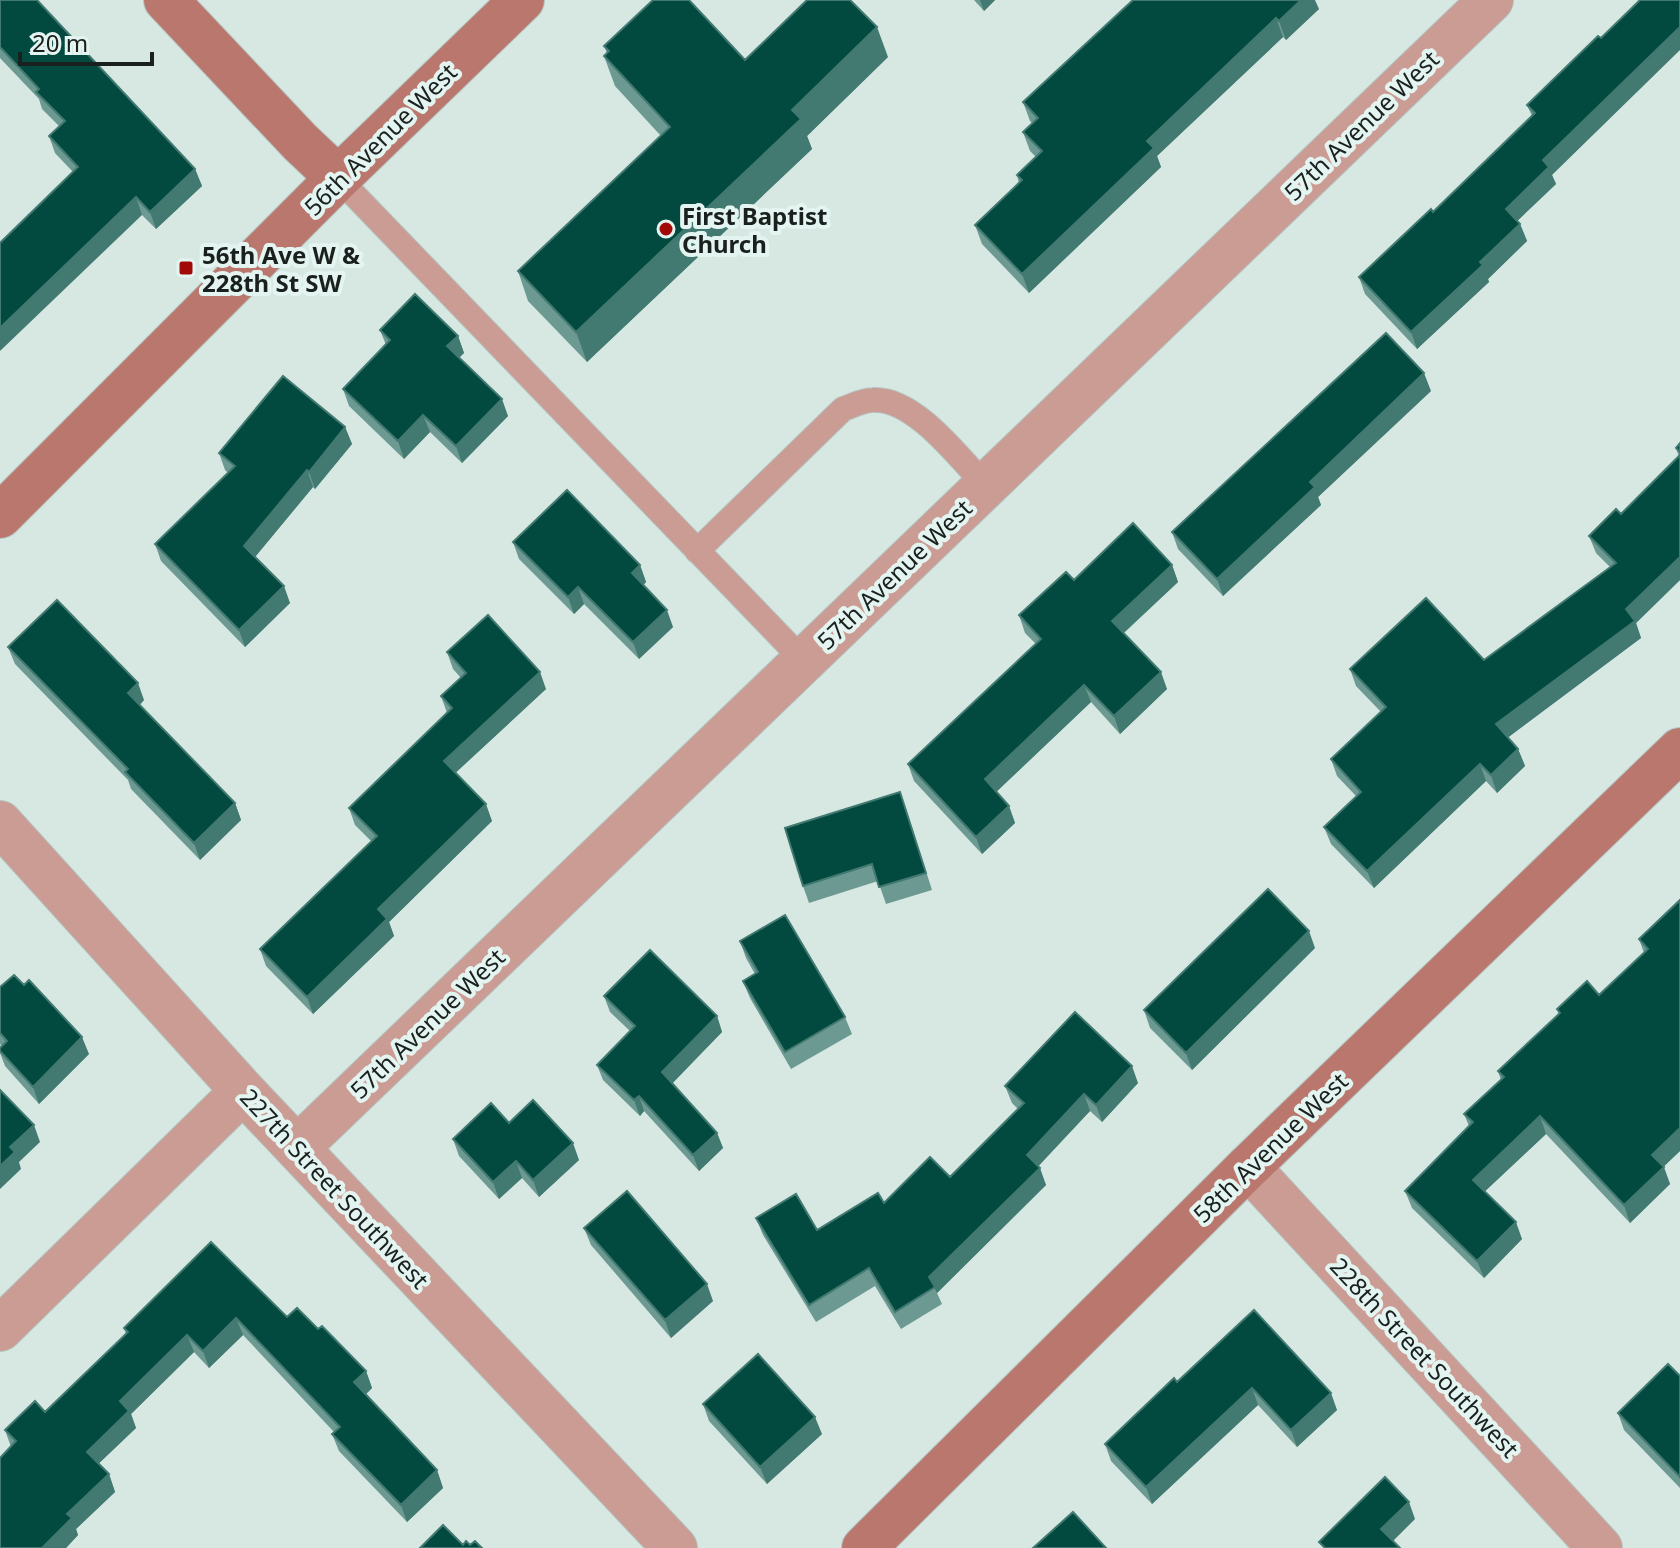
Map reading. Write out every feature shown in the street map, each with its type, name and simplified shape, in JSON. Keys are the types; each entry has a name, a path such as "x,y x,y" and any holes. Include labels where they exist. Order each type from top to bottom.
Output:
{"street":[{"path":"166,0 338,178"},
{"name":"56th Avenue West","path":"0,516 338,178 522,0"},
{"name":"57th Avenue West","path":"297,1148 1491,0"},
{"name":"58th Avenue West","path":"864,1548 1248,1167 1680,750"},
{"name":"227th Street Southwest","path":"0,823 243,1091 675,1548"},
{"path":"0,1329 243,1091"},
{"name":"228th Street Southwest","path":"1248,1167 1600,1548"}],"lane":[{"path":"338,178 804,661"},
{"path":"697,551 843,409 873,399 896,404 928,425 986,486"}],"building":[{"path":"0,0 37,0 195,169 150,212 136,197 0,328 0,243 78,167 49,136 65,121 36,92 39,89 0,47"},
{"path":"653,0 689,0 745,60 807,0 850,0 877,27 792,110 801,119 576,332 518,271 670,127 604,56 609,51 604,46"},
{"path":"1133,0 1301,0 1279,21 1276,18 1147,141 1154,148 1022,274 975,225 1022,180 1017,175 1042,151 1023,132 1038,118 1023,102"},
{"path":"1640,0 1680,0 1680,27 1543,160 1549,167 1506,209 1520,224 1480,262 1483,265 1411,332 1359,277 1431,209 1433,212 1535,113 1527,105"},
{"path":"415,294 458,336 447,346 502,399 456,446 423,415 398,441 343,389 390,340 380,330"},
{"path":"1386,333 1424,373 1310,482 1315,487 1217,579 1172,532"},
{"path":"283,376 345,427 244,546 284,586 239,630 155,544 235,466 219,453"},
{"path":"1680,455 1680,557 1626,609 1635,621 1496,724 1518,749 1491,775 1480,764 1367,871 1324,827 1361,792 1331,759 1386,707 1350,669 1426,598 1484,660 1616,563 1589,536 1616,509 1621,514"},
{"path":"567,490 640,565 632,573 667,610 633,642 578,587 568,597 513,542"},
{"path":"1133,523 1172,565 1112,621 1161,672 1114,716 1084,685 985,779 1009,806 976,837 908,764 1041,639 1019,615 1066,572 1074,580"},
{"path":"57,600 138,683 128,693 235,803 194,843 125,772 128,769 8,647"},
{"path":"488,615 540,672 444,761 486,804 378,909 387,919 307,997 260,949 377,836 349,808 452,708 441,696 466,673 447,652"},
{"path":"900,792 926,873 879,887 872,864 803,886 785,828"},
{"path":"1268,889 1309,931 1186,1053 1144,1010"},
{"path":"1680,900 1680,1128 1652,1155 1664,1167 1624,1205 1540,1116 1473,1180 1516,1222 1477,1261 1405,1191 1473,1122 1464,1114 1504,1077 1498,1071 1560,1013 1557,1009 1587,981 1599,995 1648,949 1639,939"},
{"path":"785,915 845,1017 785,1052 743,981 758,972 740,941"},
{"path":"650,950 717,1016 662,1072 717,1133 693,1155 639,1096 634,1100 597,1065 635,1026 604,996"},
{"path":"14,975 24,985 29,980 82,1037 33,1087 0,1051 7,1041 0,1033 0,987"},
{"path":"1075,1012 1132,1066 1096,1105 1084,1094 1027,1155 1040,1168 929,1277 935,1287 895,1312 869,1268 809,1305 756,1218 796,1194 817,1230 878,1193 884,1203 930,1157 950,1177 1024,1103 1005,1086"},
{"path":"0,1090 34,1125 10,1147 15,1152 0,1166"},
{"path":"533,1100 573,1143 533,1180 516,1161 493,1182 453,1139 491,1103 509,1123"},
{"path":"627,1191 707,1284 665,1320 584,1228"},
{"path":"211,1242 287,1317 297,1308 318,1329 322,1326 366,1371 354,1382 437,1470 401,1505 332,1434 340,1427 236,1318 203,1351 187,1335 120,1401 129,1411 87,1452 109,1474 67,1514 72,1518 42,1548 0,1548 0,1458 16,1441 5,1430 35,1401 45,1412 128,1332 124,1328"},
{"path":"1254,1310 1331,1393 1291,1430 1252,1388 1146,1487 1105,1444 1174,1378 1177,1382"},
{"path":"758,1354 815,1417 760,1467 703,1404"},
{"path":"1668,1364 1680,1376 1680,1477 1618,1413"},
{"path":"1385,1477 1409,1502 1381,1529 1400,1548 1325,1548 1319,1542"},
{"path":"1073,1512 1106,1548 1033,1548"},
{"path":"443,1525 463,1545 466,1541 470,1545 475,1541 482,1548 420,1548"}],"place":[{"name":"First Baptist Church","path":"666,229"},
{"name":"56th Ave W & 228th St SW","path":"186,268"}]}
